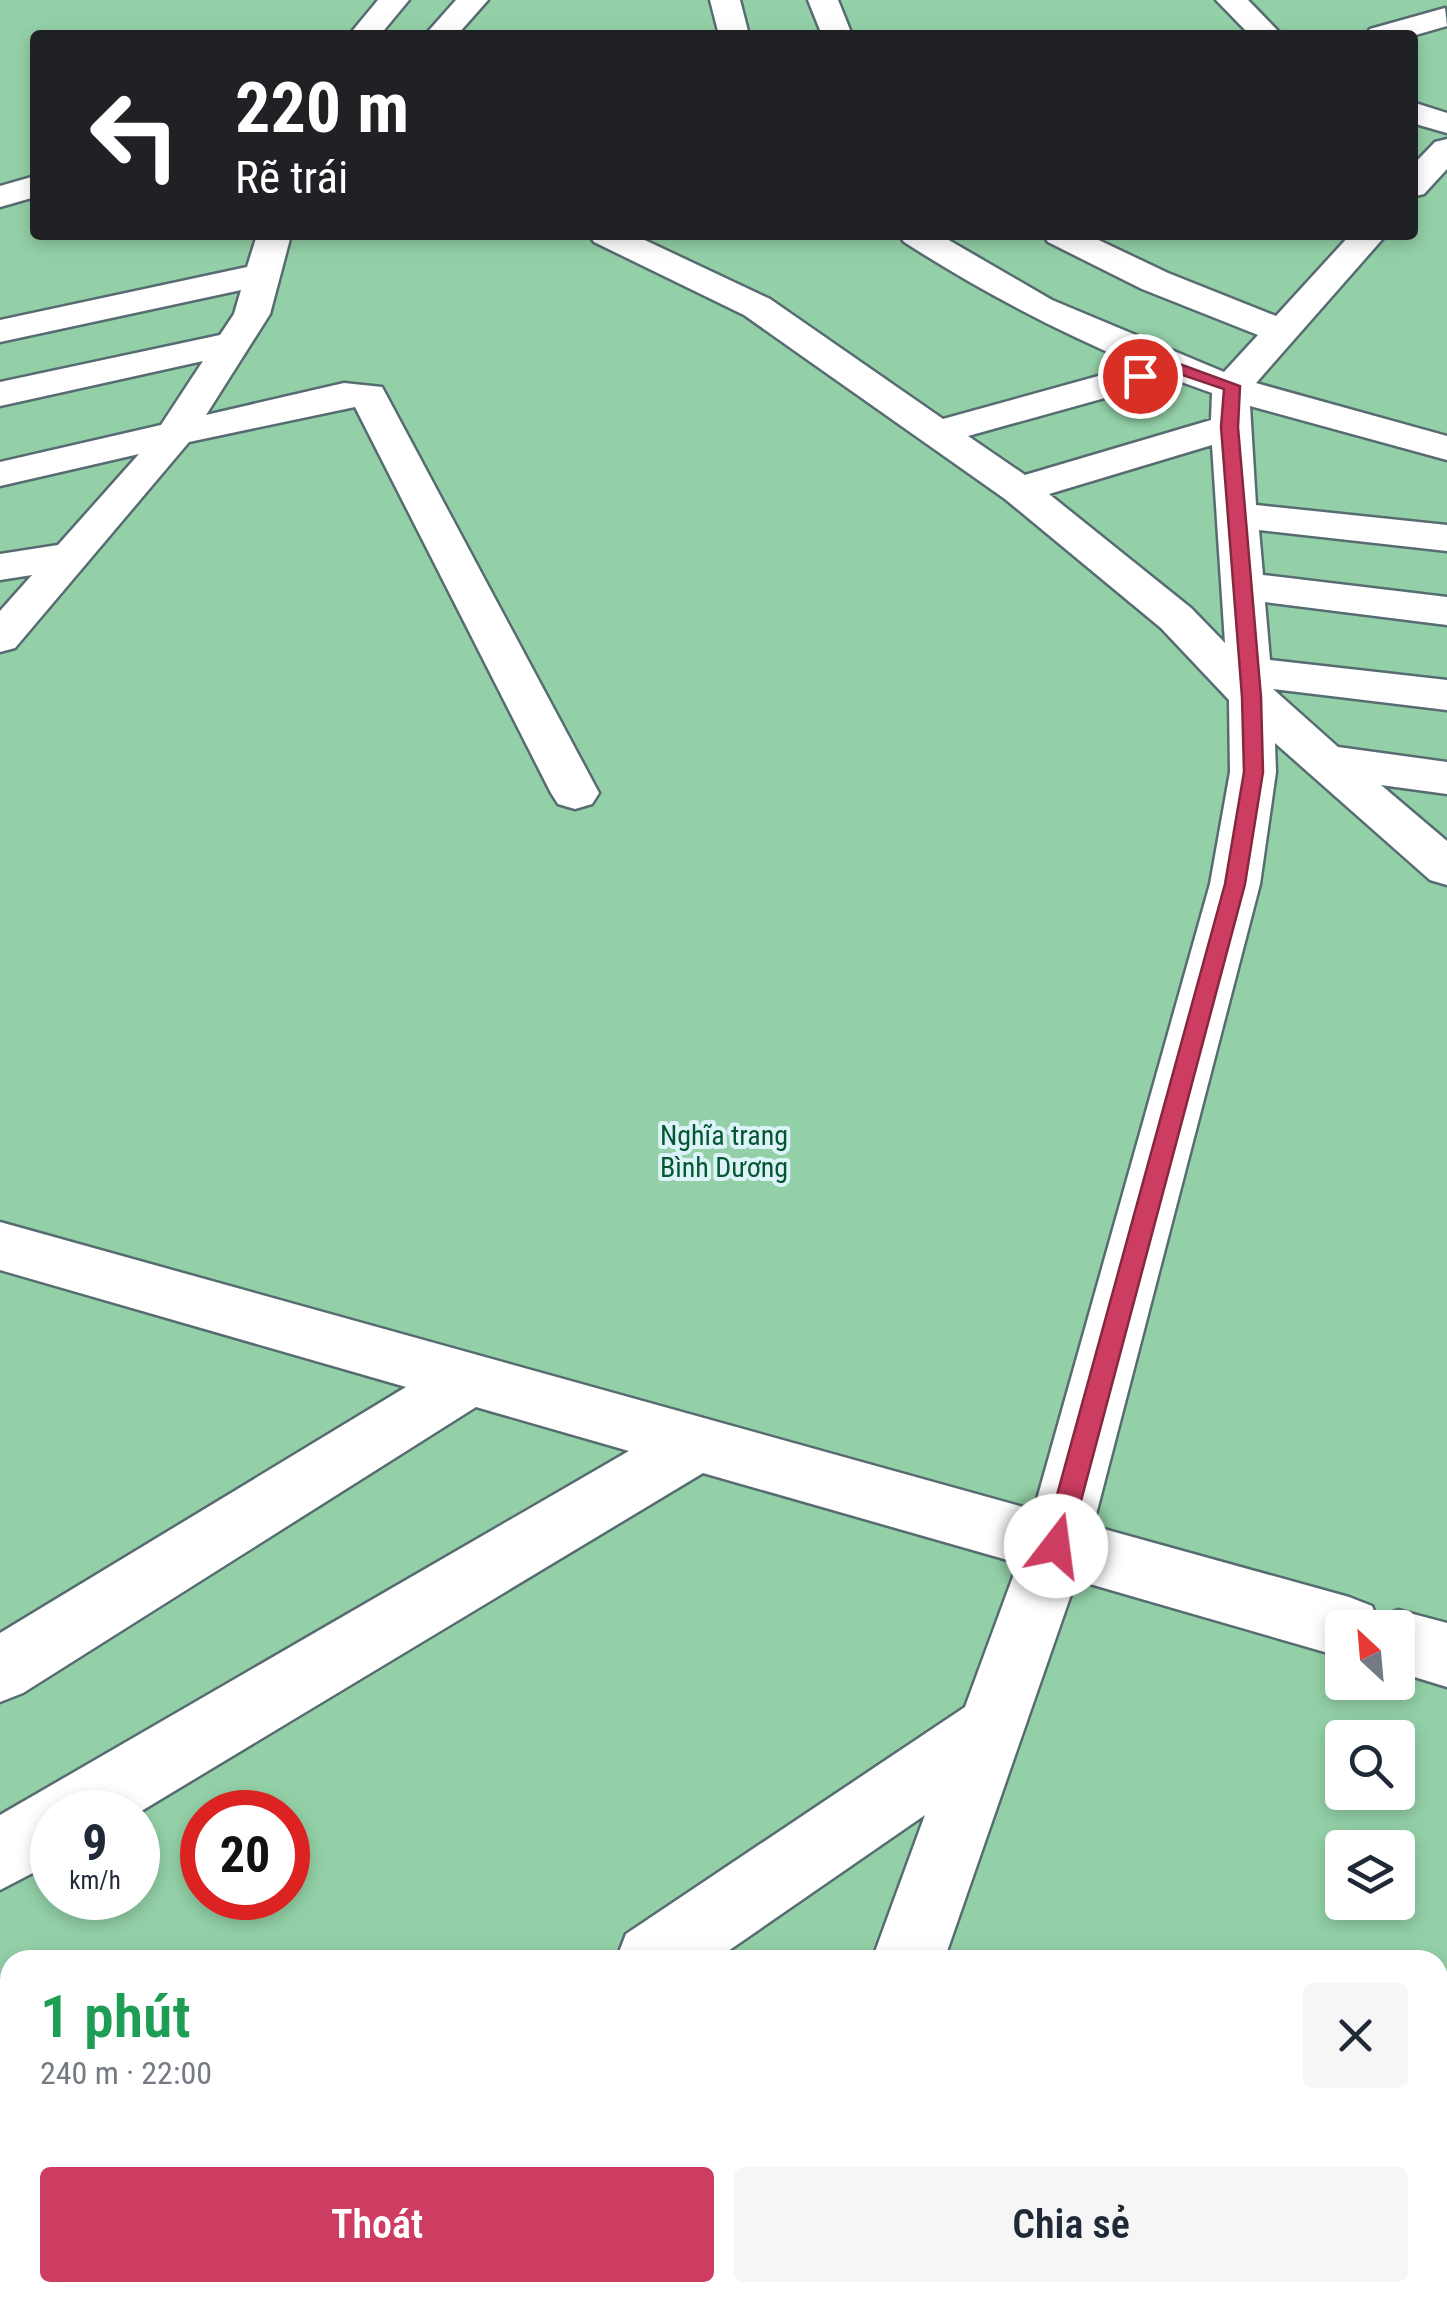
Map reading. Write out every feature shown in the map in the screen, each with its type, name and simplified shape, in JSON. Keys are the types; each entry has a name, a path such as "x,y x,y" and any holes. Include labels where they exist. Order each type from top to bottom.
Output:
{"lane":[{"path":"368,30 394,0"},
{"path":"445,30 472,0"},
{"path":"724,0 733,30"},
{"path":"823,0 834,30"},
{"path":"1231,0 1261,30"},
{"path":"1393,30 1437,12"},
{"path":"1418,114 1447,123"},
{"path":"1418,180 1447,149"},
{"path":"0,197 30,188"},
{"path":"0,638 175,433 252,314 273,240"},
{"path":"616,240 757,307 1019,490 1176,618 1250,684 1324,761 1447,868"},
{"path":"925,240 1032,302 1174,366 1231,406 1447,448"},
{"path":"1070,240 1156,281 1281,331"},
{"path":"1019,490 1231,406 1281,331 1364,240"},
{"path":"0,332 264,274"},
{"path":"0,394 234,342"},
{"path":"937,432 1174,366"},
{"path":"0,474 344,395 368,395 575,793"},
{"path":"912,1950 1056,1546 1235,884 1253,772 1231,406"},
{"path":"1236,515 1447,538"},
{"path":"0,567 72,556"},
{"path":"1241,586 1447,611"},
{"path":"1250,684 1447,695"},
{"path":"1324,761 1447,778"},
{"path":"0,1246 1325,1621"},
{"path":"0,1670 469,1380"},
{"path":"110,1790 699,1444"},
{"path":"1415,1646 1447,1655"},
{"path":"667,1950 990,1730"},
{"path":"0,1855 30,1837"}],"green space":[{"name":"Nghĩa trang Bình Dương","path":"0,0 1447,0 1447,1950 0,1950"}],"route":[{"path":"1056,1546 1235,884 1253,772 1230,427 1232,386 1174,366 1140,376"}]}
